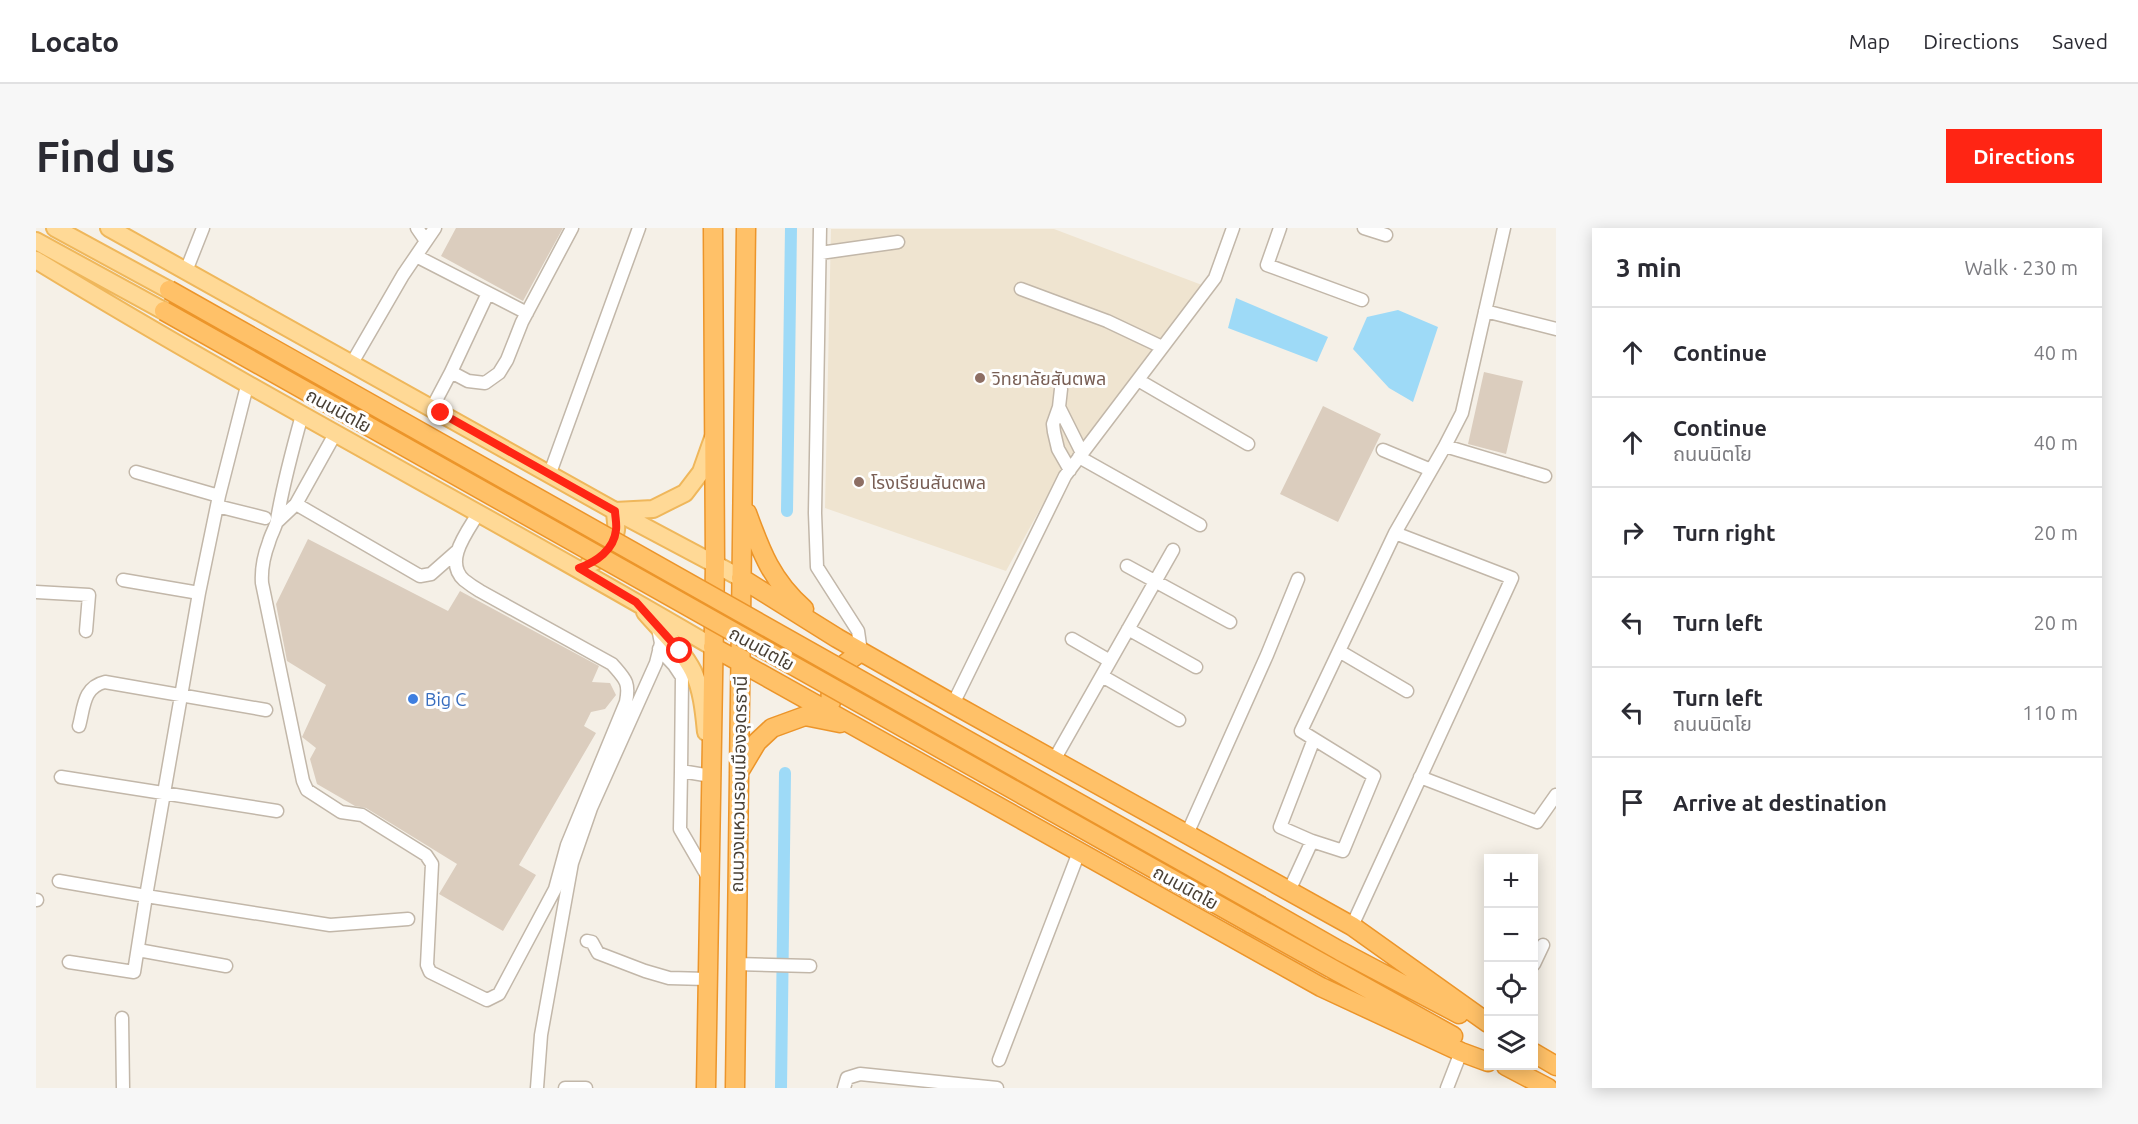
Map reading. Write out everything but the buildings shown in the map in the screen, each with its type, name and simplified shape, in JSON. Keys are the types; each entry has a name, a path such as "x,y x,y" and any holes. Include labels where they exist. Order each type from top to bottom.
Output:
{"highway":[{"name":"ถนนวงแหวนรอบเมืองอุดรธานี","path":"706,1088 715,564 713,228"},
{"name":"ถนนวงแหวนรอบเมืองอุดรธานี","path":"735,1088 746,228"},
{"name":"ถนนนิตโย","path":"169,290 1340,951 1484,1027"},
{"name":"ถนนนิตโย","path":"164,311 1484,1054"},
{"path":"743,502 765,562 790,596 837,638"},
{"path":"741,578 837,638 952,704 1352,926 1484,1020"},
{"name":"ถนนนิตโย","path":"713,647 1322,987 1484,1061"},
{"path":"849,723 831,702 830,688 842,664 861,651"},
{"path":"738,773 757,742 772,728 805,717 849,723"},
{"path":"1538,1056 1556,1066"},
{"path":"1514,1070 1548,1088"}],"main road":[{"name":"ถนนนิตโย","path":"54,228 169,290"},
{"path":"109,228 615,511 741,578"},
{"name":"ถนนนิตโย","path":"36,241 164,311"},
{"name":"ถนนนิตโย","path":"37,264 247,386 579,568 713,647"},
{"path":"615,511 653,509 685,493 701,472 714,435"},
{"path":"579,568 595,562 609,548 616,530 615,511"},
{"path":"636,602 680,651 697,680 703,704 711,772"}],"street":[{"path":"186,271 203,228"},
{"path":"417,228 426,241"},
{"path":"352,363 435,228"},
{"path":"451,372 468,381 485,383 499,373 527,313 572,228"},
{"path":"549,473 639,228"},
{"path":"820,228 815,513 817,567 858,631 861,651"},
{"path":"952,704 1070,470 1215,278 1233,228"},
{"path":"1280,228 1267,265 1362,300"},
{"path":"1364,228 1386,235"},
{"path":"1314,739 1280,827 1343,851 1374,776 1314,739 1301,731 1395,533 1462,413 1504,228"},
{"path":"820,253 898,242"},
{"path":"416,256 527,313"},
{"path":"1021,289 1107,321 1162,347"},
{"path":"432,408 488,293"},
{"path":"1485,311 1556,329"},
{"path":"1138,380 1248,444"},
{"path":"69,962 134,972 200,593 218,501 247,386"},
{"path":"1060,389 1059,407 1053,424 1058,448 1070,470"},
{"path":"1059,407 1081,455 1200,525"},
{"path":"302,415 271,520 262,583 294,743 306,790 341,812 362,815 426,855 432,864 428,965 430,972 487,1000 499,994 555,889 567,845 626,702 628,688 625,679 612,664 464,580 456,561 456,552"},
{"path":"271,520 296,504 335,434"},
{"path":"1445,446 1545,476"},
{"path":"1383,450 1431,470"},
{"path":"136,472 271,520"},
{"path":"296,504 420,576 430,574 456,552 479,512"},
{"path":"1352,926 1512,578 1395,533"},
{"path":"1054,760 1173,550"},
{"path":"1127,566 1230,622"},
{"path":"123,579 200,593"},
{"path":"1187,834 1267,655 1298,579"},
{"path":"36,592 88,595 86,631"},
{"path":"537,1088 541,1035 572,864 591,808 656,663 661,643 658,628"},
{"path":"1128,629 1196,667"},
{"path":"1072,639 1110,661"},
{"path":"659,649 674,664 682,677 680,829 709,879"},
{"path":"1339,651 1407,691"},
{"path":"1102,676 1179,720"},
{"path":"79,726 87,697 95,684 105,682 266,710"},
{"path":"681,771 711,772"},
{"path":"61,777 277,811"},
{"path":"1420,777 1537,822 1556,795"},
{"path":"1289,891 1312,841"},
{"path":"999,1060 1079,852"},
{"path":"59,881 330,925 408,919"},
{"path":"587,941 592,942 598,953 645,971 669,978 707,979"},
{"path":"1534,962 1543,945"},
{"path":"138,950 226,966"},
{"path":"736,964 804,965"},
{"path":"122,1018 123,1088"},
{"path":"1447,1088 1461,1052"},
{"path":"844,1088 847,1078 860,1074 998,1088"},
{"path":"566,1088 586,1088"}],"shaded area":[{"name":"วิทยาลัยสันตพล","path":"831,229 1054,229 1202,285 1061,471 1006,571 825,508"}],"water":[{"path":"1236,298 1328,337 1317,362 1228,328"},
{"path":"1398,310 1438,327 1413,402 1389,388 1353,349 1367,317"}],"waterway":[{"path":"787,511 791,228"},
{"path":"781,1088 785,773"}],"place":[{"name":"วิทยาลัยสันตพล","path":"980,378"},
{"name":"โรงเรียนสันตพล","path":"859,482"},
{"name":"Big C","path":"413,699"}],"route":[{"path":"441,413 615,511 616,530 609,548 595,562 579,568 636,602 680,651"}]}
